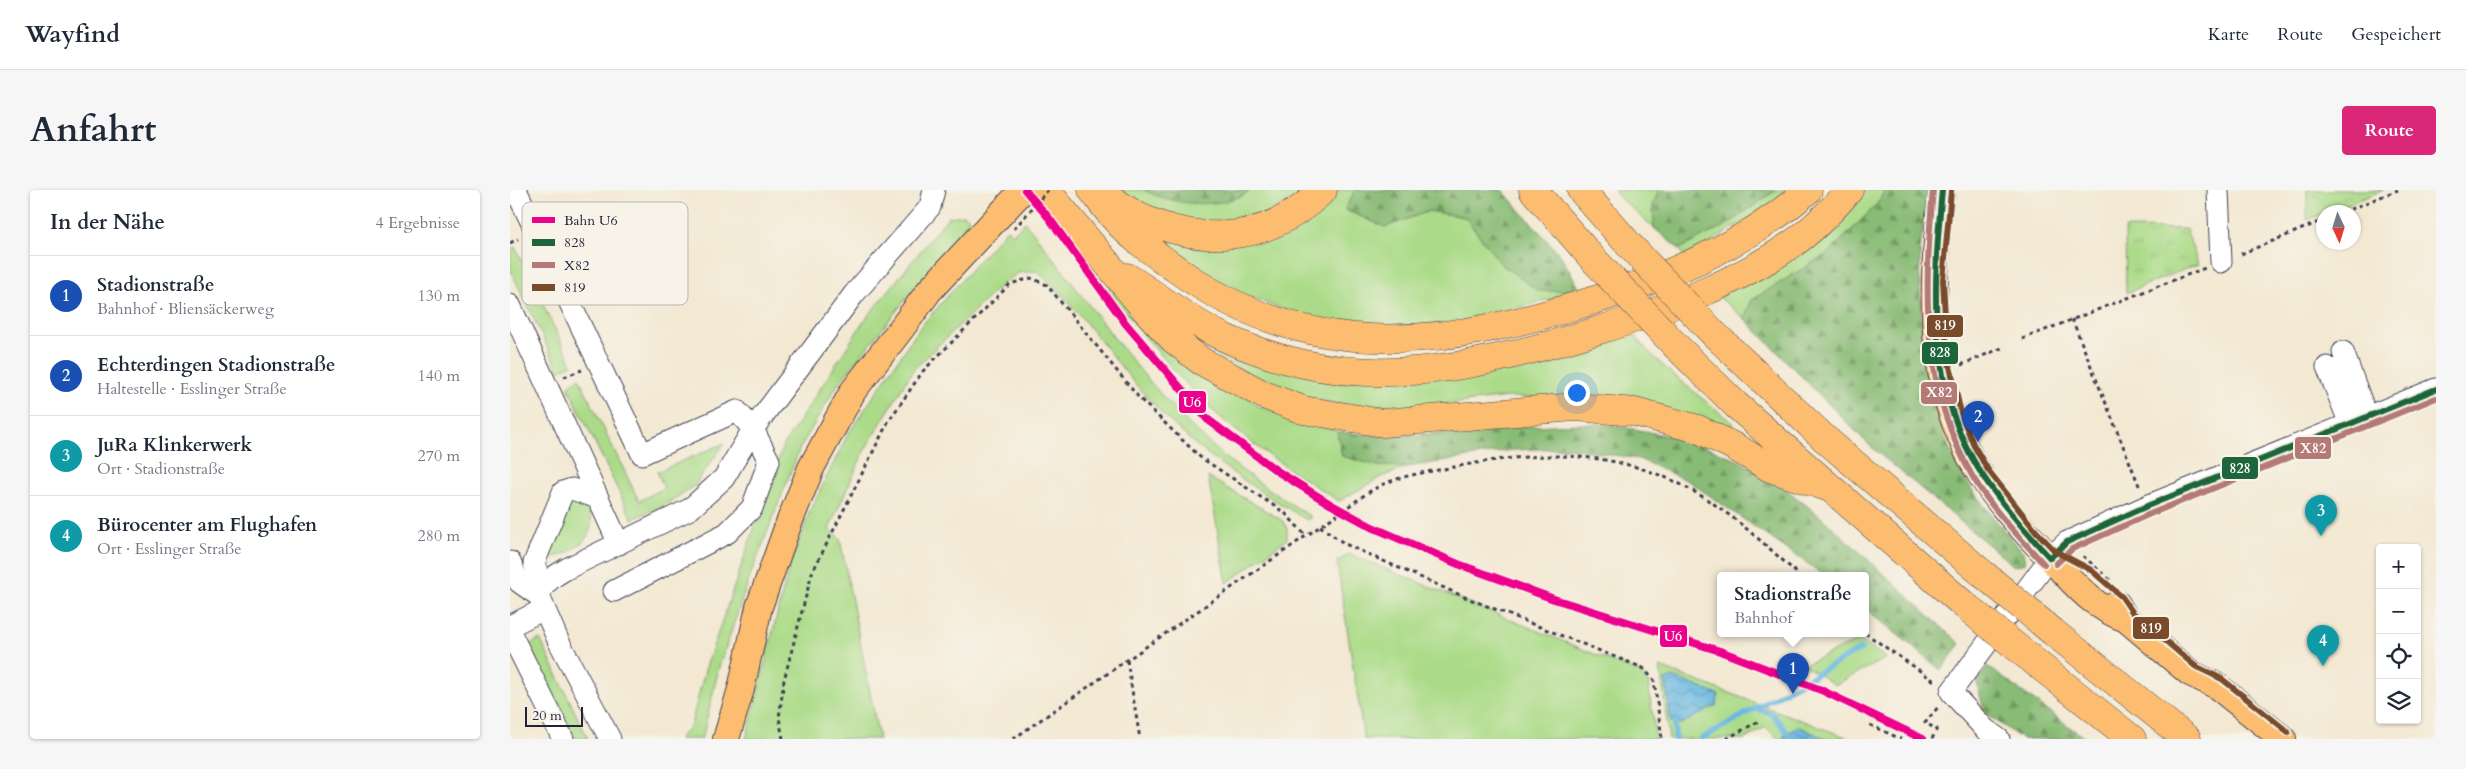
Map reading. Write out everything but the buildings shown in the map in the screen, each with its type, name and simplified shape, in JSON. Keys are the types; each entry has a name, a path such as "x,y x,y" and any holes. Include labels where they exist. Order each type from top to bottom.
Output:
{"highway":[{"path":"1047,190 1145,309 1173,338 1201,361 1264,395 1303,410 1384,423 1575,407 1635,412 1698,429 1735,447 1770,468 1830,488"},
{"path":"1092,190 1116,221 1147,248 1201,287 1233,303 1309,331 1366,339 1395,339 1468,332 1519,322 1644,284 1696,260 1759,227 1788,208 1808,190"},
{"path":"1100,190 1142,218 1176,231 1198,236 1251,232 1267,228 1283,221 1303,208 1323,190"},
{"path":"1533,190 1594,260 1678,348 1736,405 1963,604 2132,739"},
{"path":"1580,190 1597,202 1630,246 1714,334 1824,438 1983,574 2187,739"},
{"path":"1111,267 1220,336 1304,364 1344,370 1394,372 1447,368 1522,354 1678,304 1743,272 1792,244 1830,212 1849,190"}],"main road":[{"path":"1942,190 1934,280 1935,329 1942,380 1965,448 1981,475 2028,536 2050,558 2085,577 2116,603 2126,619 2194,677 2208,698 2256,739"},
{"path":"726,738 742,689 759,607 811,468 854,392 929,292 1015,209"},
{"path":"2194,677 2217,686 2283,739"}],"street":[{"path":"516,190 522,203"},
{"path":"510,626 541,597 551,578 690,509 724,478 753,430 854,294 930,207 934,190"},
{"path":"2218,190 2221,262"},
{"path":"510,305 620,544"},
{"path":"571,305 642,454 737,411 753,430 769,461 752,508 727,533 614,591"},
{"path":"2343,352 2359,421"},
{"path":"2327,367 2359,421"},
{"path":"1999,739 1985,729 1951,692 2050,558 2067,542 2147,506 2436,389"},
{"path":"598,498 572,489 563,492 534,563 541,597 610,739"},
{"path":"510,562 519,582 541,597"},
{"path":"510,632 563,739"}],"path":[{"path":"1015,209 1047,190"},
{"path":"2360,205 2398,190"},
{"path":"2022,339 2316,223"},
{"path":"783,739 779,718 784,680 812,573 888,422 923,371 1010,284 1031,278 1048,285 1139,398 1200,457 1285,514 1306,536"},
{"path":"2072,319 2147,506"},
{"path":"1961,365 2004,347"},
{"path":"1960,357 1962,373"},
{"path":"1013,739 1320,526 1385,484 1466,465 1522,457 1563,454 1600,459 1642,468 1682,485 1748,529 1796,572"},
{"path":"1320,526 1345,544 1467,598 1644,668 1654,680 1662,739"},
{"path":"1869,636 1951,692 1925,722 1937,729 1932,739"},
{"path":"1127,660 1140,739"},
{"path":"1726,739 1761,720"},
{"path":"1870,725 1901,739"}],"green space":[{"path":"1118,190 1144,190 1154,195 1241,197 1250,190 1310,190 1250,223 1194,228 1146,214"},
{"path":"1144,190 1250,190 1239,197 1226,201 1197,204 1169,199"},
{"path":"1336,190 1355,190 1345,210 1385,227 1429,211 1465,217 1502,265 1581,291 1463,322 1381,332 1327,326 1210,282 1148,236 1209,245"},
{"path":"1355,190 1502,190 1561,256 1581,291 1538,291 1502,265 1465,217 1429,211 1385,227 1345,209"},
{"path":"1614,190 1659,190 1653,205 1654,228 1618,196"},
{"path":"1659,190 1776,190 1726,225 1679,249 1654,228 1653,205"},
{"path":"1776,190 1795,190 1685,258 1679,249 1726,225"},
{"path":"1864,190 1885,190 1877,204 1830,252 1752,300 1744,318 1719,297 1851,207"},
{"path":"1885,190 1929,190 1922,230 1920,277 1926,355 1936,407 1943,431 1958,466 1974,493 2024,553 2025,563 2014,566 1869,445 1744,318 1752,300 1830,252 1877,204"},
{"path":"2307,190 2384,190 2346,205 2316,205 2316,216 2307,220"},
{"path":"964,215 970,219 838,384 800,448 751,574 719,667 701,739 678,739 691,725 705,670 783,446 864,321 948,217"},
{"path":"1025,222 1140,370 1191,426 1240,469 1311,517 1307,520 1267,496 1210,456 1175,426 1142,392 1054,287 1037,271 1018,273 999,287 913,370 864,451 829,529 840,539 879,739 746,739 788,571 810,511 848,434 922,325 1007,229 1013,234"},
{"path":"2125,228 2186,229 2198,264 2126,293"},
{"path":"515,247 522,261 522,294 510,269 510,250"},
{"path":"1110,286 1258,406 1337,431 1342,456 1379,466 1408,467 1381,477 1339,501 1240,434 1195,393 1149,341 1108,289"},
{"path":"527,305 543,305 572,364 559,371"},
{"path":"1169,315 1211,341 1480,373 1571,353 1633,332 1666,368 1734,424 1728,432 1582,397 1507,397 1405,409 1351,406 1300,397 1269,387 1182,334"},
{"path":"579,378 639,501 664,488 657,472 725,443 694,486 663,506 632,519 568,387"},
{"path":"1599,424 1655,433 1711,449 1745,464 1777,483 1821,517 1960,644 1941,670 1869,611 1869,572 1820,572 1690,482 1639,459 1570,448 1512,450 1408,467 1379,466 1342,456 1337,431 1372,435 1405,435"},
{"path":"1208,477 1283,521 1287,528 1287,539 1227,583"},
{"path":"567,496 586,503 591,516 588,536 572,550 559,556 546,557"},
{"path":"1349,554 1641,673 1648,682 1656,739 1364,739 1337,562"},
{"path":"540,639 588,739 575,739 529,645"},
{"path":"1859,640 1886,658 1835,685 1804,665"},
{"path":"1987,666 2086,739 2022,739 1984,712 1977,682"},
{"path":"1660,667 1851,739 1825,739 1798,726 1784,736 1784,739 1778,739 1766,727 1745,739 1669,739"}],"water":[{"path":"1673,677 1719,695 1716,706 1681,724 1671,722 1665,680"},
{"path":"1798,726 1825,739 1784,739 1784,736"}],"waterway":[{"path":"1701,739 1861,649"},
{"path":"1755,708 1772,714 1788,733"},
{"path":"1675,723 1675,739"}],"rail line":[{"name":"U6","path":"1025,190 1049,218 1126,324 1207,419 1277,471 1330,504 1372,527 1458,564 1554,599 1720,651 1821,690 1923,739"}],"transit line":[{"name":"X82","path":"1933,190 1928,265 1928,302 1935,374 1944,409 1956,444 1981,490 2044,564"},
{"name":"828","path":"1942,190 1936,300 1938,337 1951,409 1965,443 1983,476 2015,518 2050,558"},
{"name":"819","path":"1951,191 1943,280 1947,354 1961,413 1973,444 1988,470 2035,530 2055,551 2091,570 2122,597 2133,613 2195,666 2222,679 2288,732"},
{"name":"828","path":"2050,558 2067,542 2147,506 2436,389"},
{"name":"X82","path":"2056,564 2072,549 2150,514 2436,398"}],"place":[{"name":"Echterdingen Stadionstraße","path":"1978,442"},
{"name":"JuRa Klinkerwerk","path":"2321,536"},
{"name":"Bürocenter am Flughafen","path":"2323,666"},
{"name":"Stadionstraße","path":"1793,694"}]}
